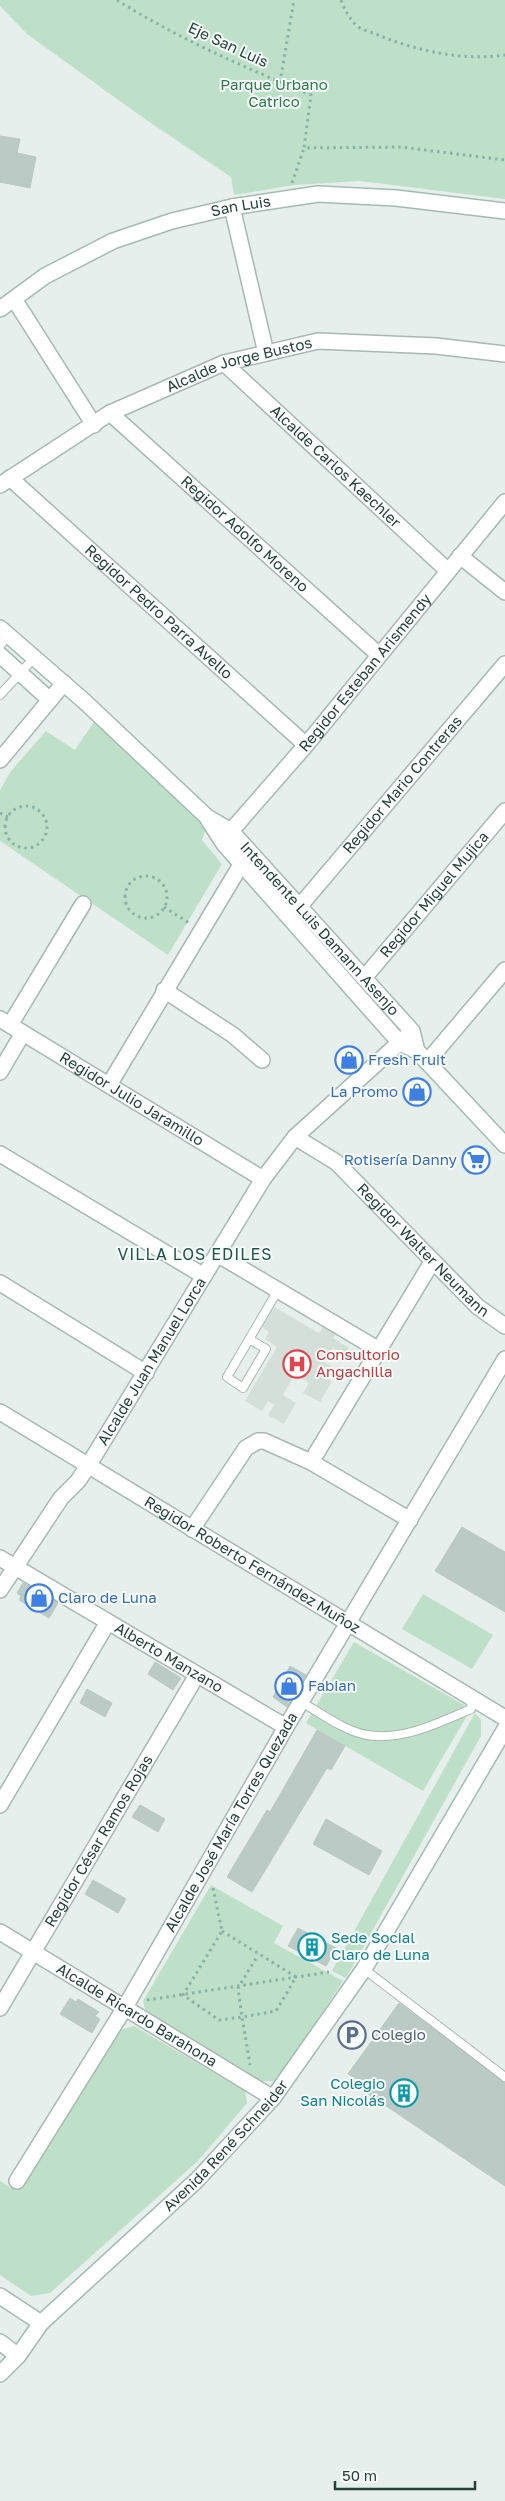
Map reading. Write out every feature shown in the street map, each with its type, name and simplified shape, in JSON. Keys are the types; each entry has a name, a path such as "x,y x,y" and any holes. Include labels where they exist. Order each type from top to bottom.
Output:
{"street":[{"name":"San Luis","path":"0,309 45,276 113,241 172,220 232,207 291,196 318,194 396,198 505,211"},
{"path":"232,207 266,353"},
{"path":"14,300 94,425"},
{"name":"Alcalde Jorge Bustos","path":"5,482 110,414 224,362 318,341 436,346 505,354"},
{"name":"Alcalde Carlos Kaechler","path":"224,362 448,571"},
{"name":"Regidor Adolfo Moreno","path":"110,414 379,655"},
{"name":"Regidor Pedro Parra Avello","path":"5,482 306,745"},
{"name":"Regidor Esteban Arismendy","path":"228,838 505,502"},
{"path":"460,556 505,592"},
{"name":"Intendente Luis Damann Asenjo","path":"3,637 34,658 64,683 228,838 400,1043 422,1057 504,1141"},
{"path":"0,655 50,700"},
{"name":"Regidor Mario Contreras","path":"299,907 505,664"},
{"path":"0,760 64,683"},
{"name":"Regidor Miguel Mujica","path":"364,978 505,811"},
{"path":"109,1086 164,990 246,858"},
{"name":"Intendente Luis Damann Asenjo","path":"246,858 299,907 412,1031 422,1057"},
{"path":"0,1072 11,1026 83,904"},
{"path":"422,1057 505,970"},
{"path":"164,990 233,1035 262,1060"},
{"name":"Regidor Julio Jaramillo","path":"11,1026 263,1179"},
{"name":"Alcalde Juan Manuel Lorca","path":"0,1590 14,1566 61,1498 78,1481 88,1466 263,1179 295,1137 412,1031"},
{"name":"Regidor Walter Neumann","path":"295,1137 336,1162 478,1307 505,1326"},
{"path":"0,1154 204,1276"},
{"path":"217,1254 379,1350"},
{"path":"311,1462 432,1262"},
{"path":"0,1283 146,1373"},
{"name":"Alcalde José María Torres Quezada","path":"17,2181 124,2009 286,1727 505,1359"},
{"name":"Regidor Roberto Fernández Muñoz","path":"0,1412 505,1718"},
{"path":"192,1529 251,1444 258,1441 271,1442 311,1462 410,1520"},
{"name":"Alberto Manzano","path":"0,1558 286,1727"},
{"path":"0,1805 108,1622"},
{"name":"Regidor César Ramos Rojas","path":"0,2008 197,1675"},
{"name":"Avenida René Schneider","path":"0,2374 18,2356 41,2323 197,2180 273,2098 364,1969 505,1729"},
{"name":"Alcalde Ricardo Barahona","path":"0,1932 273,2098"},
{"path":"0,2296 41,2323"},
{"path":"0,2342 18,2356"}],"lane":[{"path":"0,695 34,658"},
{"path":"249,1339 266,1349 243,1388 227,1377 249,1339 278,1290"},
{"path":"301,1702 354,1731 367,1735 400,1735 432,1725 471,1709 472,1698"},
{"path":"364,1969 505,2077"}],"path":[{"name":"Eje San Luis","path":"116,0 144,17 232,63 311,95 304,148 293,176 291,196"},
{"path":"281,76 294,0"},
{"path":"341,0 346,12 358,27 404,46 447,55 487,57 505,55"},
{"path":"304,148 401,147 505,160"},
{"path":"22,806 36,808 45,818 47,824 44,837 40,843 27,848 14,844 6,833 5,826 8,817 15,808 22,806"},
{"path":"0,813 8,817"},
{"path":"149,876 155,878 165,888 166,901 164,907 160,913 147,918 134,914 125,903 126,889 135,878 149,876"},
{"path":"164,907 191,925"},
{"path":"183,1995 222,1931 214,1888"},
{"path":"222,1931 296,1977"},
{"path":"251,2070 238,1988 258,1955"},
{"path":"143,2001 238,1988 329,1972"},
{"path":"183,1995 219,2020 242,2017 276,2011 296,1977"}],"shaded area":[{"name":"Consultorio Angachilla","path":"274,1307 319,1333 323,1327 335,1335 333,1338 349,1348 344,1354 333,1348 324,1362 331,1366 324,1377 332,1381 320,1402 303,1393 309,1383 294,1375 283,1395 296,1403 284,1424 268,1415 274,1405 268,1401 262,1411 245,1401 277,1347 265,1339 269,1332 262,1327"}],"green space":[{"name":"Parque Urbano Catrico","path":"0,0 505,0 505,199 360,181 295,185 234,195 231,177 142,117 27,34 0,6"},
{"path":"94,722 208,822 202,840 222,864 168,955 0,841 0,790 11,771 46,731 75,750"},
{"path":"423,1594 493,1635 472,1669 402,1629"},
{"path":"354,1642 471,1709 423,1791 306,1723"},
{"path":"475,1713 481,1720 481,1736 346,1978 332,1971"},
{"path":"211,1885 283,1926 274,1943 343,1981 277,2081 259,2081 146,2013 143,2001"},
{"path":"134,2026 245,2091 247,2103 198,2161 50,2293 31,2296 0,2275 0,2181 16,2191 121,2030"}],"building":[{"path":"0,136 20,139 17,153 36,157 30,188 0,182"},
{"path":"462,1527 505,1552 505,1612 435,1571"},
{"name":"Claro de Luna","path":"23,1583 58,1603 49,1618 19,1600 21,1596 17,1593"},
{"path":"155,1662 181,1678 173,1690 148,1674"},
{"name":"Fabian","path":"290,1666 306,1675 287,1707 273,1697"},
{"path":"87,1689 112,1703 105,1717 80,1703"},
{"path":"317,1730 345,1746 331,1770 327,1768 252,1892 227,1877 267,1810 270,1812"},
{"path":"140,1805 165,1819 158,1832 132,1817"},
{"path":"326,1819 382,1851 369,1875 313,1844"},
{"path":"93,1880 126,1899 118,1913 85,1894"},
{"name":"Sede Social Claro de Luna","path":"298,1928 336,1948 326,1966 288,1946"},
{"path":"70,1998 76,2002 78,1999 99,2012 95,2016 100,2019 92,2033 60,2014"},
{"name":"Colegio San Nicolás","path":"399,2003 505,2083 505,2186 358,2087 362,2082 348,2074"}],"place":[{"name":"Fresh Fruit","path":"349,1060"},
{"name":"La Promo","path":"417,1092"},
{"name":"Rotisería Danny","path":"476,1160"},
{"name":"Consultorio Angachilla","path":"297,1364"},
{"name":"Claro de Luna","path":"39,1598"},
{"name":"Fabian","path":"289,1686"},
{"name":"Sede Social Claro de Luna","path":"312,1947"},
{"name":"Colegio","path":"352,2035"},
{"name":"Colegio San Nicolás","path":"404,2093"}],"district":[{"name":"VILLA LOS EDILES","path":"195,1254"}]}
